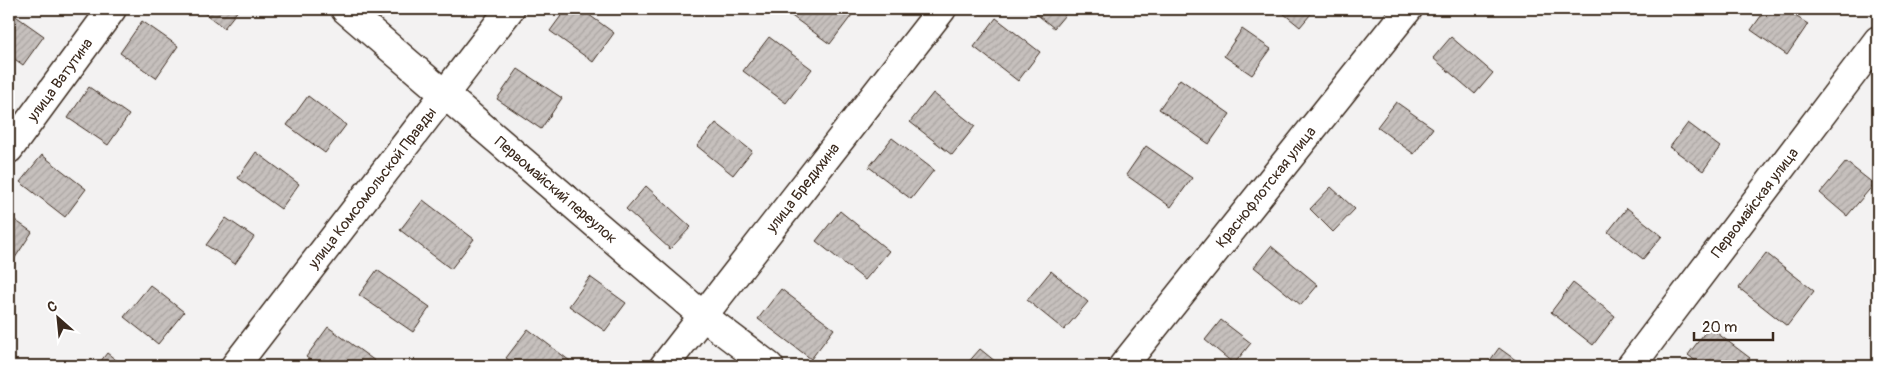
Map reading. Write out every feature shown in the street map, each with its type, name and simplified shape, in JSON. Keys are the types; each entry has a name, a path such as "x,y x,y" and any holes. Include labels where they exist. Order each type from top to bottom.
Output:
{"street":[{"name":"улица Ватутина","path":"9,149 112,9"},
{"name":"Первомайский переулок","path":"345,9 703,316 769,366"},
{"name":"улица Комсомольской Правды","path":"235,366 510,9"},
{"name":"улица Бредихина","path":"664,366 942,9"},
{"name":"Краснофлотская улица","path":"1123,366 1408,9"},
{"name":"Первомайская улица","path":"1631,366 1878,40"}],"building":[{"path":"199,9 239,9 224,28"},
{"path":"566,9 581,9 614,33 593,62 550,31"},
{"path":"782,9 844,9 852,15 830,44"},
{"path":"1030,9 1070,9 1054,28"},
{"path":"1278,9 1315,9 1300,27"},
{"path":"1766,9 1784,9 1808,24 1787,55 1751,30"},
{"path":"10,12 44,36 23,65 9,55"},
{"path":"996,18 1040,52 1018,81 974,47"},
{"path":"142,21 178,46 156,78 120,53"},
{"path":"1242,29 1271,49 1252,75 1224,56"},
{"path":"769,37 812,69 786,103 743,71"},
{"path":"1451,37 1493,73 1475,94 1433,58"},
{"path":"518,69 562,98 541,129 497,99"},
{"path":"1180,79 1230,114 1209,144 1159,109"},
{"path":"89,87 129,115 108,145 68,118"},
{"path":"933,93 975,126 952,155 910,122"},
{"path":"308,96 346,125 325,153 287,125"},
{"path":"1396,102 1433,128 1414,154 1377,127"},
{"path":"716,123 752,151 733,175 697,146"},
{"path":"1688,123 1720,147 1703,171 1670,147"},
{"path":"892,138 934,170 911,199 869,167"},
{"path":"1146,146 1192,178 1171,207 1126,175"},
{"path":"256,152 299,184 281,209 238,178"},
{"path":"42,155 86,189 65,217 20,182"},
{"path":"1846,162 1874,184 1847,216 1820,193"},
{"path":"646,186 691,227 670,249 626,209"},
{"path":"1331,187 1355,209 1333,232 1310,209"},
{"path":"423,200 474,239 451,269 400,230"},
{"path":"1627,208 1662,236 1643,259 1608,232"},
{"path":"840,211 889,251 865,280 816,241"},
{"path":"9,216 32,232 11,264 9,262"},
{"path":"226,218 254,237 235,264 206,245"},
{"path":"1271,246 1318,285 1301,305 1254,267"},
{"path":"1766,253 1814,291 1787,326 1739,288"},
{"path":"377,270 430,307 413,332 359,295"},
{"path":"1051,271 1088,302 1064,330 1027,300"},
{"path":"590,277 626,303 605,331 569,306"},
{"path":"1573,283 1615,316 1593,345 1551,312"},
{"path":"150,285 184,312 158,344 124,317"},
{"path":"781,289 834,329 811,359 758,319"},
{"path":"1221,320 1251,343 1234,364 1205,340"},
{"path":"328,327 375,361 371,366 318,366 306,357"},
{"path":"1709,327 1750,358 1744,366 1702,366 1688,355"},
{"path":"528,329 570,361 566,366 517,366 506,358"},
{"path":"1499,348 1524,366 1486,366"},
{"path":"980,349 1001,366 965,366"},
{"path":"107,353 124,366 97,366"}]}
